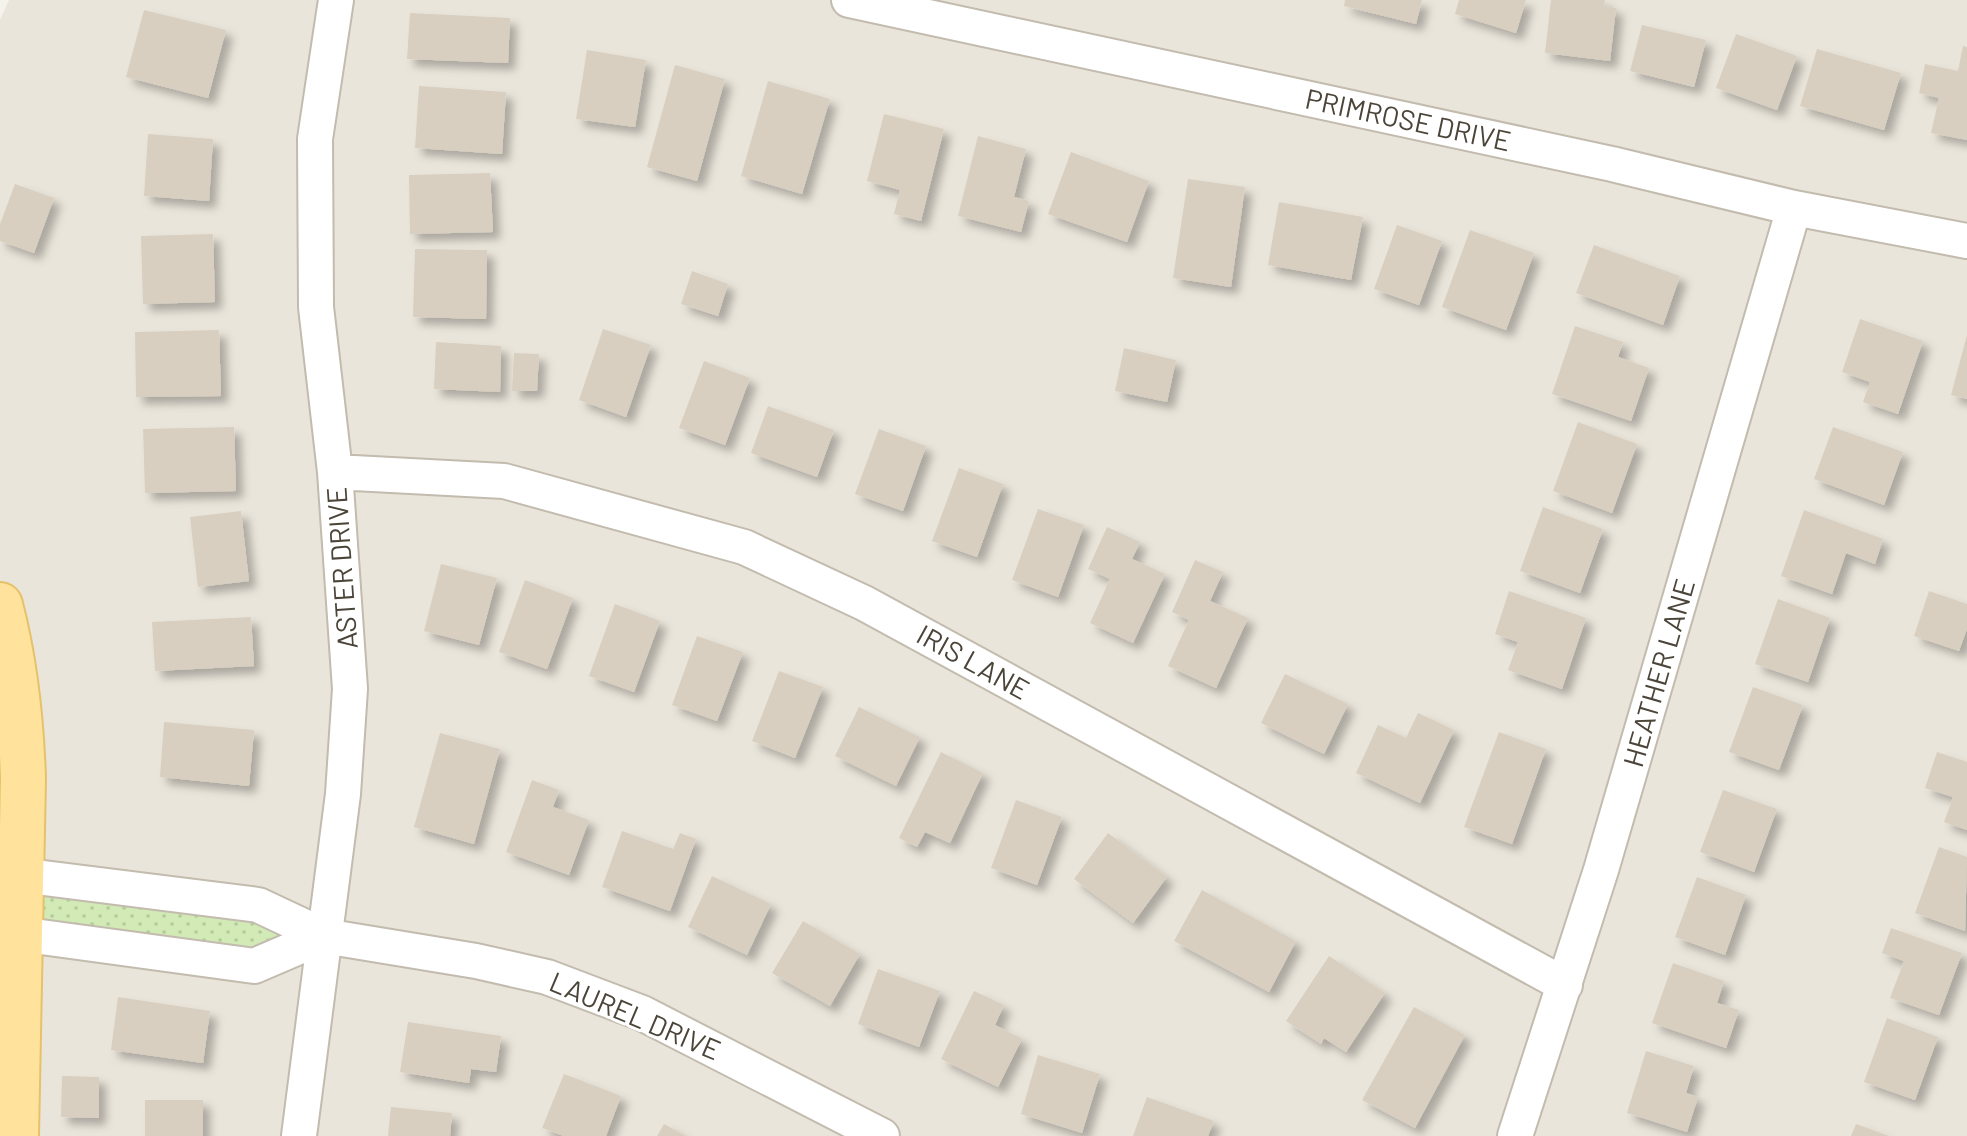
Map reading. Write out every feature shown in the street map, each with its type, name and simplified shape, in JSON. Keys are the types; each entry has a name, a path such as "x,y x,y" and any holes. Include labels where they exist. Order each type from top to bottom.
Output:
{"main road":[{"path":"0,605 11,646 22,723 10,880 16,1136"}],"street":[{"name":"ASTER DRIVE","path":"299,1136 343,794 350,689 335,472 316,307 315,139 336,0"},
{"name":"PRIMROSE DRIVE","path":"849,0 1612,164 1794,208 1967,241"},
{"name":"HEATHER LANE","path":"1515,1136 1601,870 1794,208"},
{"name":"IRIS LANE","path":"335,472 504,481 744,547 864,603 1565,985"},
{"name":"LAUREL DRIVE","path":"10,880 258,905 324,936 476,961 547,977 642,1013 882,1136"},
{"path":"10,929 254,966 324,936"}],"shaded area":[{"path":"9,0 1967,0 1967,1136 0,1136 0,20"}],"green space":[{"path":"20,875 258,905 324,936 254,966 19,934"}],"building":[{"path":"1345,0 1422,0 1416,24 1344,6"},
{"path":"1459,0 1526,0 1516,33 1455,14"},
{"path":"1551,0 1605,0 1604,6 1616,8 1610,61 1545,53"},
{"path":"144,10 226,30 208,98 126,77"},
{"path":"410,13 510,18 508,63 407,59"},
{"path":"1642,25 1706,40 1694,87 1630,71"},
{"path":"1736,34 1797,56 1777,110 1716,88"},
{"path":"1963,46 1967,47 1967,140 1931,133 1939,98 1919,93 1925,64 1958,71"},
{"path":"1817,49 1901,73 1884,130 1800,106"},
{"path":"587,50 646,60 635,127 576,119"},
{"path":"675,65 725,79 697,181 647,167"},
{"path":"768,81 830,99 802,194 741,176"},
{"path":"419,86 506,92 502,154 415,148"},
{"path":"884,114 944,129 921,221 894,214 900,190 867,181"},
{"path":"148,134 213,139 209,201 144,196"},
{"path":"978,136 1026,149 1014,197 1029,201 1021,232 958,216"},
{"path":"1071,152 1149,181 1127,242 1048,214"},
{"path":"490,173 493,232 410,234 409,175"},
{"path":"1188,179 1245,187 1231,287 1173,278"},
{"path":"15,184 54,198 34,253 0,241 0,224"},
{"path":"1279,202 1363,217 1351,280 1268,265"},
{"path":"1397,225 1442,241 1419,305 1374,289"},
{"path":"1470,230 1534,253 1506,330 1442,307"},
{"path":"213,234 215,302 143,304 141,236"},
{"path":"1594,245 1680,276 1663,325 1576,293"},
{"path":"415,249 487,250 486,319 413,317"},
{"path":"692,271 728,284 718,316 681,304"},
{"path":"1860,319 1923,341 1898,414 1863,402 1870,382 1842,372"},
{"path":"1575,326 1623,342 1618,357 1649,368 1631,421 1552,394"},
{"path":"603,329 651,345 626,417 579,400"},
{"path":"219,330 221,396 136,397 135,332"},
{"path":"1967,335 1967,399 1951,395"},
{"path":"436,342 501,346 500,392 434,389"},
{"path":"1124,348 1176,360 1167,402 1115,391"},
{"path":"514,353 539,354 537,391 512,391"},
{"path":"704,361 750,378 725,445 679,428"},
{"path":"768,406 834,430 817,477 751,453"},
{"path":"1578,422 1637,444 1612,513 1553,491"},
{"path":"234,427 236,491 145,493 143,429"},
{"path":"1833,427 1903,452 1884,505 1814,479"},
{"path":"879,429 926,446 903,511 855,494"},
{"path":"959,468 1003,484 977,557 932,541"},
{"path":"1543,507 1603,529 1580,593 1520,571"},
{"path":"1038,509 1084,525 1058,597 1012,580"},
{"path":"1804,510 1883,539 1875,564 1846,553 1832,594 1781,576"},
{"path":"241,511 249,581 198,587 190,517"},
{"path":"1107,527 1140,542 1132,559 1165,574 1133,643 1090,623 1110,579 1088,569"},
{"path":"1195,560 1223,572 1210,601 1248,618 1216,688 1168,666 1189,620 1172,612"},
{"path":"441,564 497,578 479,645 424,631"},
{"path":"525,580 573,598 547,669 499,652"},
{"path":"1509,591 1586,618 1562,689 1508,670 1518,642 1495,634"},
{"path":"1929,591 1967,604 1967,629 1959,651 1914,636"},
{"path":"1778,599 1830,618 1808,682 1755,664"},
{"path":"615,604 660,621 634,692 589,676"},
{"path":"251,617 254,666 155,671 152,622"},
{"path":"697,636 743,652 717,721 672,705"},
{"path":"779,671 823,687 795,758 752,741"},
{"path":"1285,674 1348,704 1324,754 1261,723"},
{"path":"1753,687 1803,705 1779,770 1729,752"},
{"path":"859,707 920,737 896,786 835,756"},
{"path":"1418,713 1454,730 1420,803 1356,773 1378,725 1406,738"},
{"path":"164,722 254,730 249,786 160,777"},
{"path":"1499,732 1546,749 1512,844 1464,827"},
{"path":"440,733 500,749 474,844 414,827"},
{"path":"941,752 983,773 950,843 925,832 917,847 899,838"},
{"path":"1937,752 1967,762 1967,830 1944,822 1953,797 1925,788"},
{"path":"532,780 559,790 553,807 589,820 569,875 506,852"},
{"path":"1723,790 1777,809 1754,872 1700,852"},
{"path":"1016,800 1062,817 1037,885 991,868"},
{"path":"622,831 673,849 680,833 696,839 670,911 602,887"},
{"path":"1108,833 1167,877 1133,923 1074,879"},
{"path":"1939,847 1967,857 1965,931 1915,913"},
{"path":"712,876 771,904 747,955 688,927"},
{"path":"1697,877 1746,895 1725,955 1675,937"},
{"path":"1202,890 1296,941 1269,992 1174,941"},
{"path":"803,921 860,954 830,1006 772,973"},
{"path":"1891,928 1962,953 1939,1015 1890,998 1904,961 1882,953"},
{"path":"1329,956 1385,993 1346,1052 1324,1038 1321,1044 1286,1021"},
{"path":"1673,963 1724,981 1717,1003 1739,1010 1726,1048 1652,1023"},
{"path":"878,969 940,991 919,1047 858,1024"},
{"path":"974,991 1004,1005 995,1025 1022,1039 998,1087 941,1059"},
{"path":"118,997 210,1011 203,1063 111,1050"},
{"path":"1414,1007 1465,1035 1415,1128 1362,1100"},
{"path":"1887,1018 1938,1037 1915,1100 1864,1082"},
{"path":"408,1022 501,1036 496,1072 471,1069 469,1083 400,1072"},
{"path":"1646,1051 1694,1066 1686,1093 1698,1097 1687,1132 1627,1113"},
{"path":"1038,1055 1100,1074 1082,1133 1021,1114"},
{"path":"564,1074 621,1096 606,1136 564,1136 542,1128"},
{"path":"62,1076 99,1077 99,1118 61,1117"},
{"path":"1147,1097 1214,1121 1208,1136 1133,1136"},
{"path":"145,1100 203,1100 203,1136 145,1136"},
{"path":"391,1107 452,1113 450,1136 388,1136"},
{"path":"664,1124 686,1136 657,1136"},
{"path":"1856,1124 1889,1136 1851,1136"}]}
